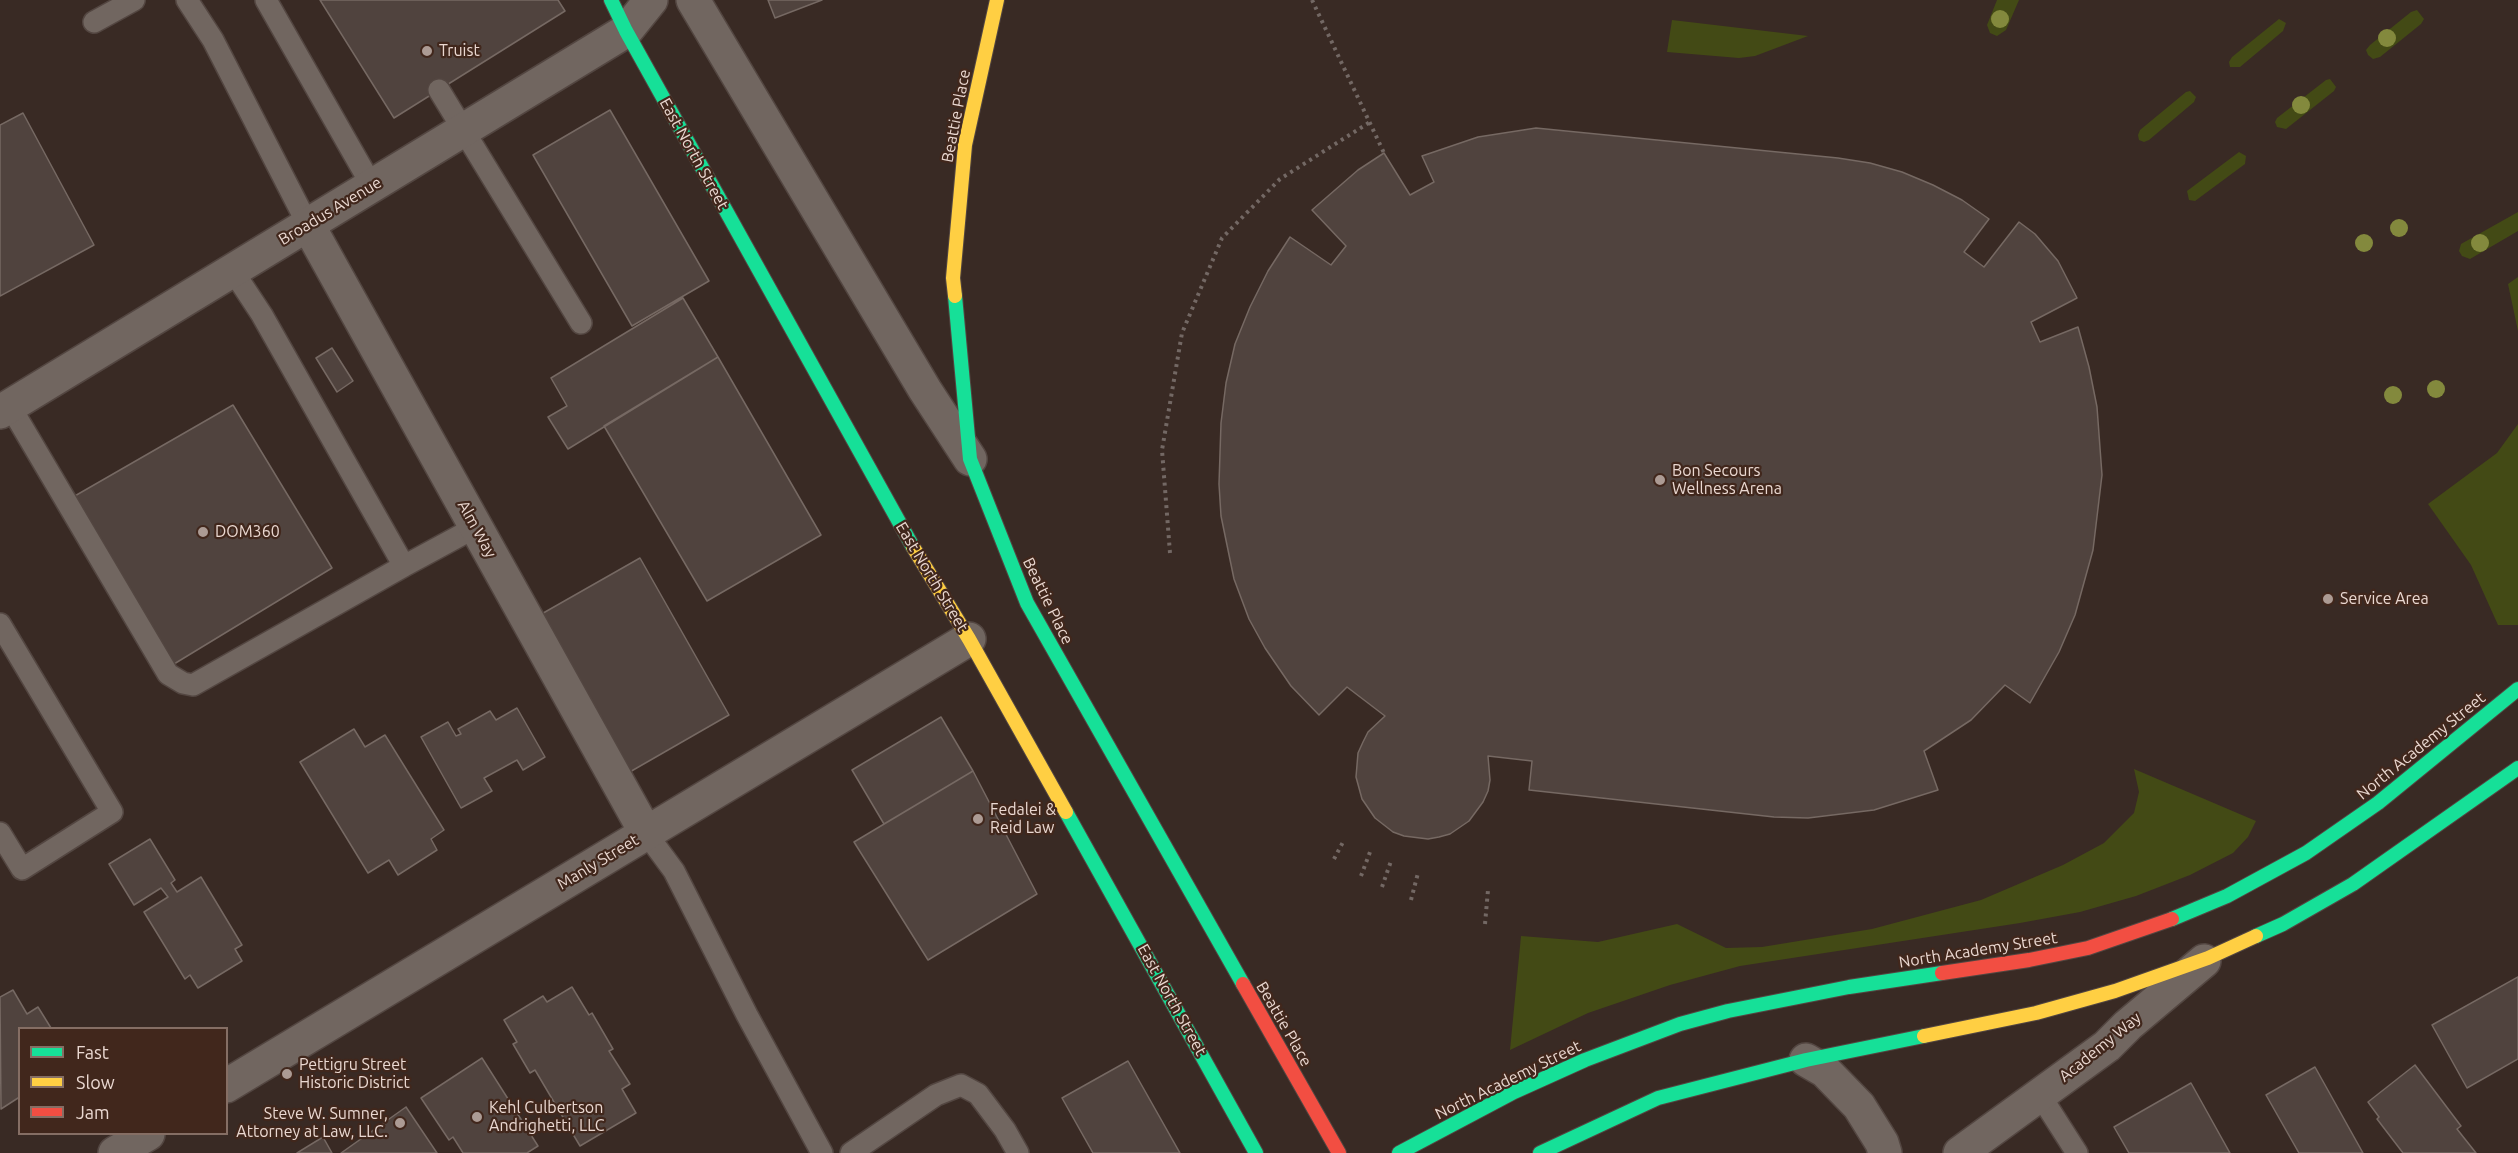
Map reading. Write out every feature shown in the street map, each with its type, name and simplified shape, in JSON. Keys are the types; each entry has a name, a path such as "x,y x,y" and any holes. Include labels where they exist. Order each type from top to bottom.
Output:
{"main road":[{"name":"East North Street","path":"611,0 626,31 921,561 969,639 1256,1153"},
{"name":"Beattie Place","path":"997,0 965,145 953,278 970,459 1028,603 1044,635 1340,1153"},
{"name":"North Academy Street","path":"1399,1153 1514,1092 1604,1052 1680,1024 1728,1011 1826,992 1972,970 2088,948 2158,925 2227,896 2306,853 2378,803 2518,688"},
{"path":"1540,1153 1605,1120 1658,1098 1806,1060 2036,1013 2115,991 2208,958 2283,924 2353,884 2518,768"}],"street":[{"name":"Broadus Avenue","path":"5,409 626,31 651,0"},
{"path":"693,0 925,390 970,459"},
{"name":"Alm Way","path":"308,225 646,833"},
{"name":"Manly Street","path":"228,1085 969,639"},
{"name":"Academy Way","path":"1960,1153 2107,1046 2128,1025 2208,958"},
{"path":"1806,1060 1825,1071 1859,1106 1882,1143 1885,1153"}],"lane":[{"path":"94,22 134,0"},
{"path":"187,0 213,40 308,225"},
{"path":"266,0 372,186"},
{"path":"439,90 581,323"},
{"path":"233,270 262,315 404,566"},
{"path":"5,409 168,674 193,685 476,527"},
{"path":"0,624 112,812 22,868 0,833"},
{"path":"646,833 674,871 747,1015 822,1153"},
{"path":"852,1153 936,1095 961,1085 978,1094 1005,1130 1018,1153"},
{"path":"2040,1095 2078,1153"}],"path":[{"path":"1312,0 1384,153"},
{"path":"1170,553 1162,450 1182,333 1222,238 1280,179 1370,122"},
{"path":"1334,859 1343,843"},
{"path":"1361,876 1371,852"},
{"path":"1382,887 1391,861"},
{"path":"1411,900 1418,873"},
{"path":"1485,924 1488,890"}],"green space":[{"path":"1997,0 2019,0 2006,30 1997,36 1990,33 1987,25"},
{"path":"2417,10 2424,19 2421,24 2380,57 2373,59 2368,55 2366,50 2370,45 2411,12"},
{"path":"2279,19 2286,23 2283,31 2240,67 2230,67 2229,62 2232,57"},
{"path":"1672,20 1808,36 1755,56 1739,58 1667,52"},
{"path":"2330,79 2336,87 2334,91 2286,129 2277,127 2275,122 2277,118"},
{"path":"2190,91 2196,97 2194,102 2149,140 2144,142 2139,140 2140,130"},
{"path":"2239,152 2246,156 2245,164 2195,201 2189,200 2187,191"},
{"path":"2518,212 2518,231 2470,259 2462,256 2459,251 2461,244"},
{"path":"2518,277 2518,331 2508,284"},
{"path":"2518,424 2518,625 2498,625 2471,565 2428,504 2497,453"},
{"path":"2134,769 2256,821 2248,837 2233,853 2190,875 2136,896 2080,912 2020,923 1740,966 1670,985 1588,1013 1510,1050 1521,936 1598,942 1677,924 1726,948 1762,947 1872,929 1981,900 2063,865 2104,843 2134,813 2139,792"}],"building":[{"name":"Truist","path":"320,0 558,0 565,11 394,118"},
{"path":"768,0 822,0 775,18"},
{"path":"610,110 709,281 632,326 533,155"},
{"path":"23,113 94,245 0,296 0,125"},
{"name":"Bon Secours Wellness Arena","path":"1536,128 1870,163 1902,172 1933,185 1962,200 1989,219 1964,252 1984,267 2019,222 2035,234 2058,261 2077,298 2031,322 2040,342 2078,327 2089,367 2097,407 2102,475 2093,550 2075,615 2059,652 2030,703 2005,685 1971,720 1924,751 1938,790 1874,810 1808,818 1774,817 1529,790 1532,761 1488,756 1490,780 1488,791 1469,821 1450,834 1439,837 1428,839 1404,836 1393,832 1375,818 1362,799 1356,777 1358,753 1363,742 1368,732 1385,716 1347,687 1319,715 1291,686 1265,648 1249,619 1234,579 1221,516 1219,484 1221,423 1226,383 1235,344 1268,271 1290,237 1331,265 1346,246 1312,210 1358,170 1384,153 1410,195 1434,182 1422,156 1478,137"},
{"path":"683,298 718,357 568,449 548,417 567,406 551,378"},
{"path":"332,348 353,381 337,392 316,358"},
{"path":"718,357 821,535 707,601 604,426"},
{"name":"DOM360","path":"233,405 332,568 174,664 73,497"},
{"path":"640,558 729,715 628,773 538,616"},
{"path":"517,708 545,757 523,770 517,760 484,778 492,791 461,808 421,737 448,722 456,736 461,734 458,729 490,711 496,720"},
{"path":"941,717 973,771 884,824 852,770"},
{"path":"354,729 365,747 385,735 444,830 431,839 437,850 398,875 389,860 368,873 300,762"},
{"path":"973,771 1037,894 928,960 854,842"},
{"path":"150,839 175,880 171,883 177,892 201,877 242,945 235,949 242,961 198,988 190,975 185,979 144,912 168,897 161,888 134,905 109,864"},
{"path":"2518,977 2518,1059 2467,1088 2432,1025"},
{"path":"572,987 589,1015 592,1013 613,1049 609,1051 630,1084 622,1089 636,1113 580,1146 535,1070 530,1073 513,1044 517,1042 504,1020 543,996 547,1002"},
{"path":"13,990 27,1014 38,1007 50,1027 18,1027 18,1098 1,1109 0,997"},
{"name":"Kehl Culbertson Andrighetti, LLC","path":"482,1058 538,1146 527,1153 463,1153 453,1137 449,1140 421,1098"},
{"path":"1128,1061 1180,1153 1093,1153 1062,1098"},
{"path":"2415,1065 2461,1126 2457,1129 2476,1153 2403,1153 2377,1119 2379,1117 2368,1102"},
{"path":"2315,1067 2363,1153 2299,1153 2266,1095"},
{"path":"2191,1083 2230,1153 2129,1153 2114,1127"},
{"name":"Steve W. Sumner, Attorney at Law, LLC.","path":"406,1107 437,1153 341,1153"},
{"path":"323,1137 332,1153 297,1153"}],"traffic: fast":[{"path":"611,0 626,31 913,547"},
{"path":"955,296 970,459 1027,603 1243,984"},
{"path":"2172,919 2227,896 2306,853 2378,803 2518,689"},
{"path":"2256,936 2283,924 2353,884 2518,768"},
{"path":"1066,812 1256,1153"},
{"path":"1399,1153 1514,1092 1585,1060 1680,1024 1728,1011 1849,987 1942,973"},
{"path":"1540,1153 1658,1098 1806,1060 1924,1036"}],"traffic: slow":[{"path":"955,296 953,278 965,145 997,0"},
{"path":"913,547 969,639 1066,812"},
{"path":"1924,1036 2036,1013 2115,991 2208,958 2256,936"}],"traffic: jam":[{"path":"1942,973 2029,960 2088,948 2172,919"},
{"path":"1243,984 1339,1153"}],"place":[{"name":"Truist","path":"427,51"},
{"name":"Bon Secours Wellness Arena","path":"1660,480"},
{"name":"DOM360","path":"203,532"},
{"name":"Service Area","path":"2328,599"},
{"name":"Fedalei & Reid Law","path":"978,819"},
{"name":"Pettigru Street Historic District","path":"287,1074"},
{"name":"Kehl Culbertson Andrighetti, LLC","path":"477,1117"},
{"name":"Steve W. Sumner, Attorney at Law, LLC.","path":"400,1123"}]}
